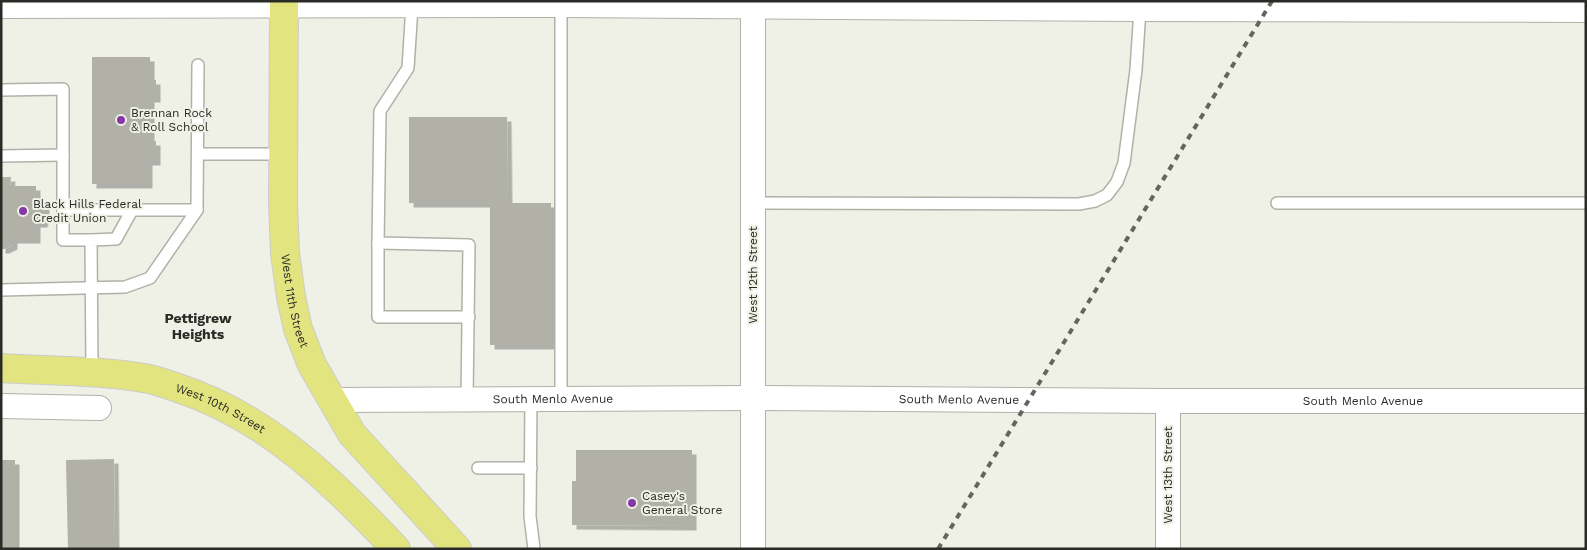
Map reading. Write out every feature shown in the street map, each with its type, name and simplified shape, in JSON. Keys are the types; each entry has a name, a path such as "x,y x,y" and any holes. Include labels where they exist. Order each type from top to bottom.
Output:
{"main road":[{"name":"West 11th Street","path":"284,4 285,253 291,297 298,329 312,365 352,434 457,549"},
{"name":"West 10th Street","path":"1,368 92,371 152,380 200,395 241,415 280,440 324,477 396,549"}],"street":[{"path":"1,6 284,4 412,6 561,3 1140,5 1586,10"},
{"name":"West 12th Street","path":"753,4 753,549"},
{"name":"South Menlo Avenue","path":"331,400 753,398 1168,401 1586,401"},
{"name":"West 13th Street","path":"1168,401 1168,549"},
{"path":"1,406 99,408"}],"lane":[{"path":"561,3 561,399"},
{"path":"753,203 1079,204 1095,201 1107,195 1117,182 1124,163 1136,70 1140,5"},
{"path":"412,6 408,68 380,111 378,317 469,317"},
{"path":"1,290 125,287 150,278 197,210 198,65"},
{"path":"1,90 63,89 63,240 116,239 132,210"},
{"path":"198,154 284,154"},
{"path":"1,156 63,156"},
{"path":"1277,203 1586,204"},
{"path":"63,210 197,210"},
{"path":"91,240 92,371"},
{"path":"378,243 469,245 468,400"},
{"path":"531,399 530,516 534,549"},
{"path":"478,468 531,468"}],"building":[{"name":"Brennan Rock & Roll School","path":"92,57 150,57 150,80 156,80 156,98 150,98 150,141 156,141 156,161 148,161 148,184 92,184"},
{"path":"409,117 507,117 508,203 551,203 551,345 490,345 490,203 409,203"},
{"name":"Black Hills Federal Credit Union","path":"1,177 11,177 10,186 36,186 36,197 41,197 45,206 43,223 36,223 36,239 13,239 13,245 5,249 1,249"},
{"name":"Casey's General Store","path":"576,450 692,450 692,526 572,525 572,481 576,481"},
{"path":"114,459 115,549 68,549 66,460"},
{"path":"1,460 15,460 15,549 1,549"}],"railway":[{"path":"938,549 1272,1"}],"place":[{"name":"Brennan Rock & Roll School","path":"121,120"},
{"name":"Black Hills Federal Credit Union","path":"23,211"},
{"name":"Casey's General Store","path":"632,503"}],"district":[{"name":"Pettigrew Heights","path":"198,326"}]}
